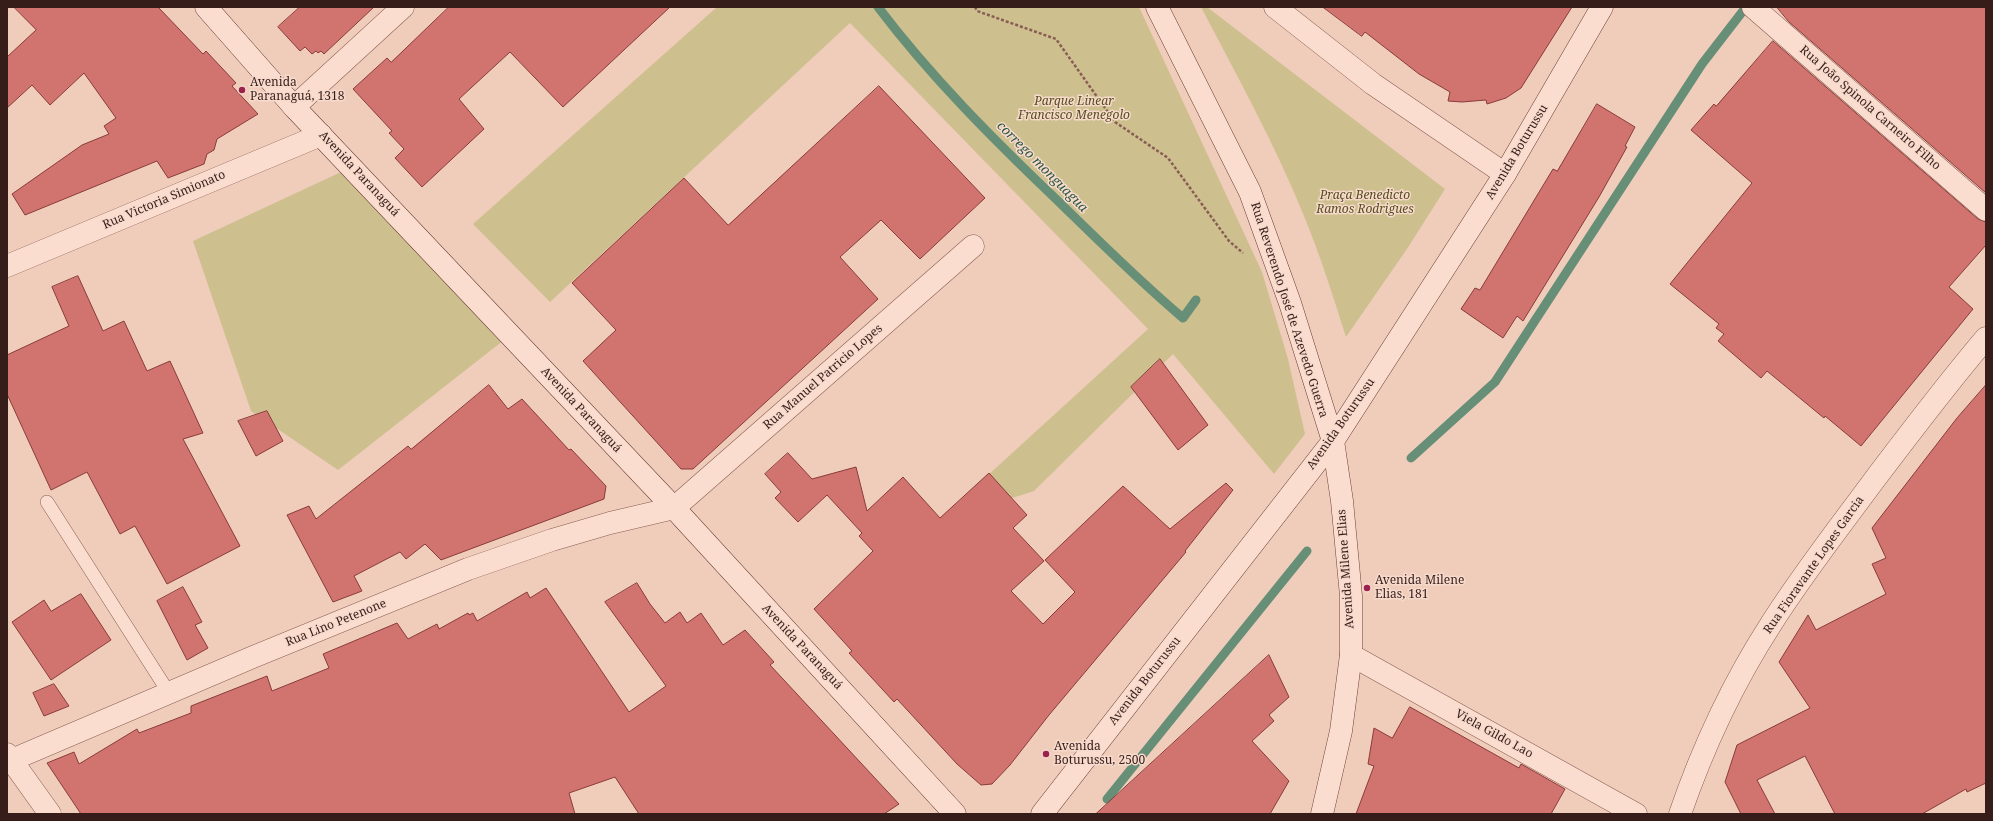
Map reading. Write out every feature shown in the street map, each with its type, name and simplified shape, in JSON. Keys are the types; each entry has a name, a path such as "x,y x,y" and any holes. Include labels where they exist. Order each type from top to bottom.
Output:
{"street":[{"name":"Avenida Paranaguá","path":"206,7 294,107 674,508 955,814"},
{"path":"294,107 403,7"},
{"name":"Rua Reverendo José de Azevedo Guerra","path":"1158,7 1250,192 1290,303 1333,441"},
{"path":"1275,7 1373,84 1505,174"},
{"name":"Avenida Boturussu","path":"1042,814 1333,441 1505,174 1602,7"},
{"name":"Rua João Spinola Carneiro Filho","path":"1759,12 1986,210"},
{"name":"Rua Victoria Simionato","path":"7,266 321,135"},
{"name":"Rua Manuel Patricio Lopes","path":"674,508 972,246"},
{"name":"Rua Fioravante Lopes Garcia","path":"1680,814 1697,765 1732,692 1772,624 1850,513 1950,380 1986,338"},
{"name":"Avenida Milene Elias","path":"1322,814 1341,731 1351,655 1351,596 1342,501 1333,441"},
{"name":"Rua Lino Petenone","path":"8,759 468,569 552,540 610,523 674,508"},
{"name":"Viela Gildo Lao","path":"1351,655 1636,814"},
{"path":"8,759 50,814"}],"lane":[{"path":"47,502 169,693"}],"path":[{"path":"975,7 977,11 1056,39 1116,122 1168,158 1229,241 1247,256"}],"green space":[{"name":"Parque Linear Francisco Menegolo","path":"717,7 1139,7 1262,272 1288,359 1305,434 1274,474 1173,354 1034,491 1009,499 952,508 1148,329 850,23 550,302 473,224"},
{"name":"Praça Benedicto Ramos Rodrigues","path":"1201,7 1207,7 1445,189 1409,246 1346,337 1315,246 1293,189 1255,110"},
{"path":"341,172 504,340 338,470 251,411 193,241"}],"building":[{"path":"14,7 158,7 203,54 206,51 236,83 232,86 258,114 217,139 214,150 207,154 204,164 168,178 157,161 25,215 12,194 82,145 109,134 104,126 116,118 84,73 50,105 32,85 7,108 7,57 36,30"},
{"path":"300,7 374,7 324,54 321,51 318,53 316,51 312,54 305,47 300,51 278,27"},
{"path":"449,7 670,7 563,107 510,52 459,99 484,129 422,187 395,158 404,149 389,133 392,131 353,89 387,58 391,62"},
{"path":"1323,7 1572,7 1521,88 1506,98 1487,104 1486,100 1462,102 1448,101 1450,92 1419,74 1365,32 1362,36"},
{"path":"1777,7 1986,7 1986,193 1789,22"},
{"path":"1773,41 1978,219 1986,222 1986,245 1949,287 1973,309 1861,446 1767,371 1761,378 1718,341 1724,334 1716,328 1719,324 1670,284 1752,183 1691,130 1714,104 1716,106"},
{"path":"879,86 985,198 920,259 881,220 840,257 878,299 693,469 681,469 583,361 616,330 572,283 684,178 728,225"},
{"path":"1597,104 1635,127 1625,146 1627,147 1599,197 1523,321 1517,316 1503,338 1461,309 1475,288 1480,290 1553,169 1557,171"},
{"path":"78,276 103,331 124,321 147,371 170,361 203,433 183,439 240,546 167,584 135,526 120,534 87,472 51,490 7,394 7,355 69,326 52,287"},
{"path":"1160,359 1208,425 1178,450 1131,387"},
{"path":"489,385 508,409 522,399 569,450 571,449 606,486 604,499 441,560 425,544 406,559 400,552 354,576 362,591 333,602 287,515 309,506 316,519 408,446 411,449"},
{"path":"1986,385 1986,783 1967,792 1966,789 1922,814 1835,814 1805,756 1757,780 1775,814 1741,814 1725,782 1737,745 1810,708 1779,662 1808,615 1816,630 1886,594 1872,564 1886,558 1872,528 1957,418"},
{"path":"267,411 283,441 256,456 238,421"},
{"path":"788,453 812,479 856,467 867,511 903,477 940,518 989,473 1027,515 1013,528 1044,561 1011,591 1043,624 1075,592 1045,560 1123,486 1170,529 1226,483 1233,490 1185,551 1186,552 1049,715 1010,765 992,784 981,785 957,764 897,699 894,702 849,653 852,651 814,609 873,551 859,536 862,533 827,495 798,522 775,498 781,492 765,474"},
{"path":"637,583 650,604 665,623 680,612 687,623 701,613 723,645 745,630 774,662 770,665 899,804 884,814 639,814 615,777 569,793 575,814 81,814 47,763 74,752 79,764 137,729 139,733 191,713 191,706 267,676 272,691 329,668 323,654 397,623 408,639 437,624 439,629 468,613 469,615 473,613 477,621 527,592 530,598 546,588 629,712 666,686 605,602"},
{"path":"183,587 202,622 195,625 208,648 187,660 157,601"},
{"path":"81,594 111,640 51,680 12,622 44,600 51,611"},
{"path":"1269,655 1289,697 1269,715 1274,721 1252,741 1289,781 1270,814 1096,814"},
{"path":"54,684 69,706 44,716 33,693"},
{"path":"1410,707 1519,768 1521,764 1565,789 1551,814 1356,814 1374,766 1368,764 1374,728 1392,738"}],"waterway":[{"name":"corrego monguagua","path":"878,7 919,58 964,107 1010,154 1135,275 1183,318 1196,300"},
{"path":"1411,458 1495,382 1702,64 1746,7"},
{"path":"1107,799 1307,551"}],"place":[{"name":"Avenida Paranaguá, 1318","path":"242,90"},
{"name":"Avenida Milene Elias, 181","path":"1367,588"},
{"name":"Avenida Boturussu, 2500","path":"1046,754"}]}
